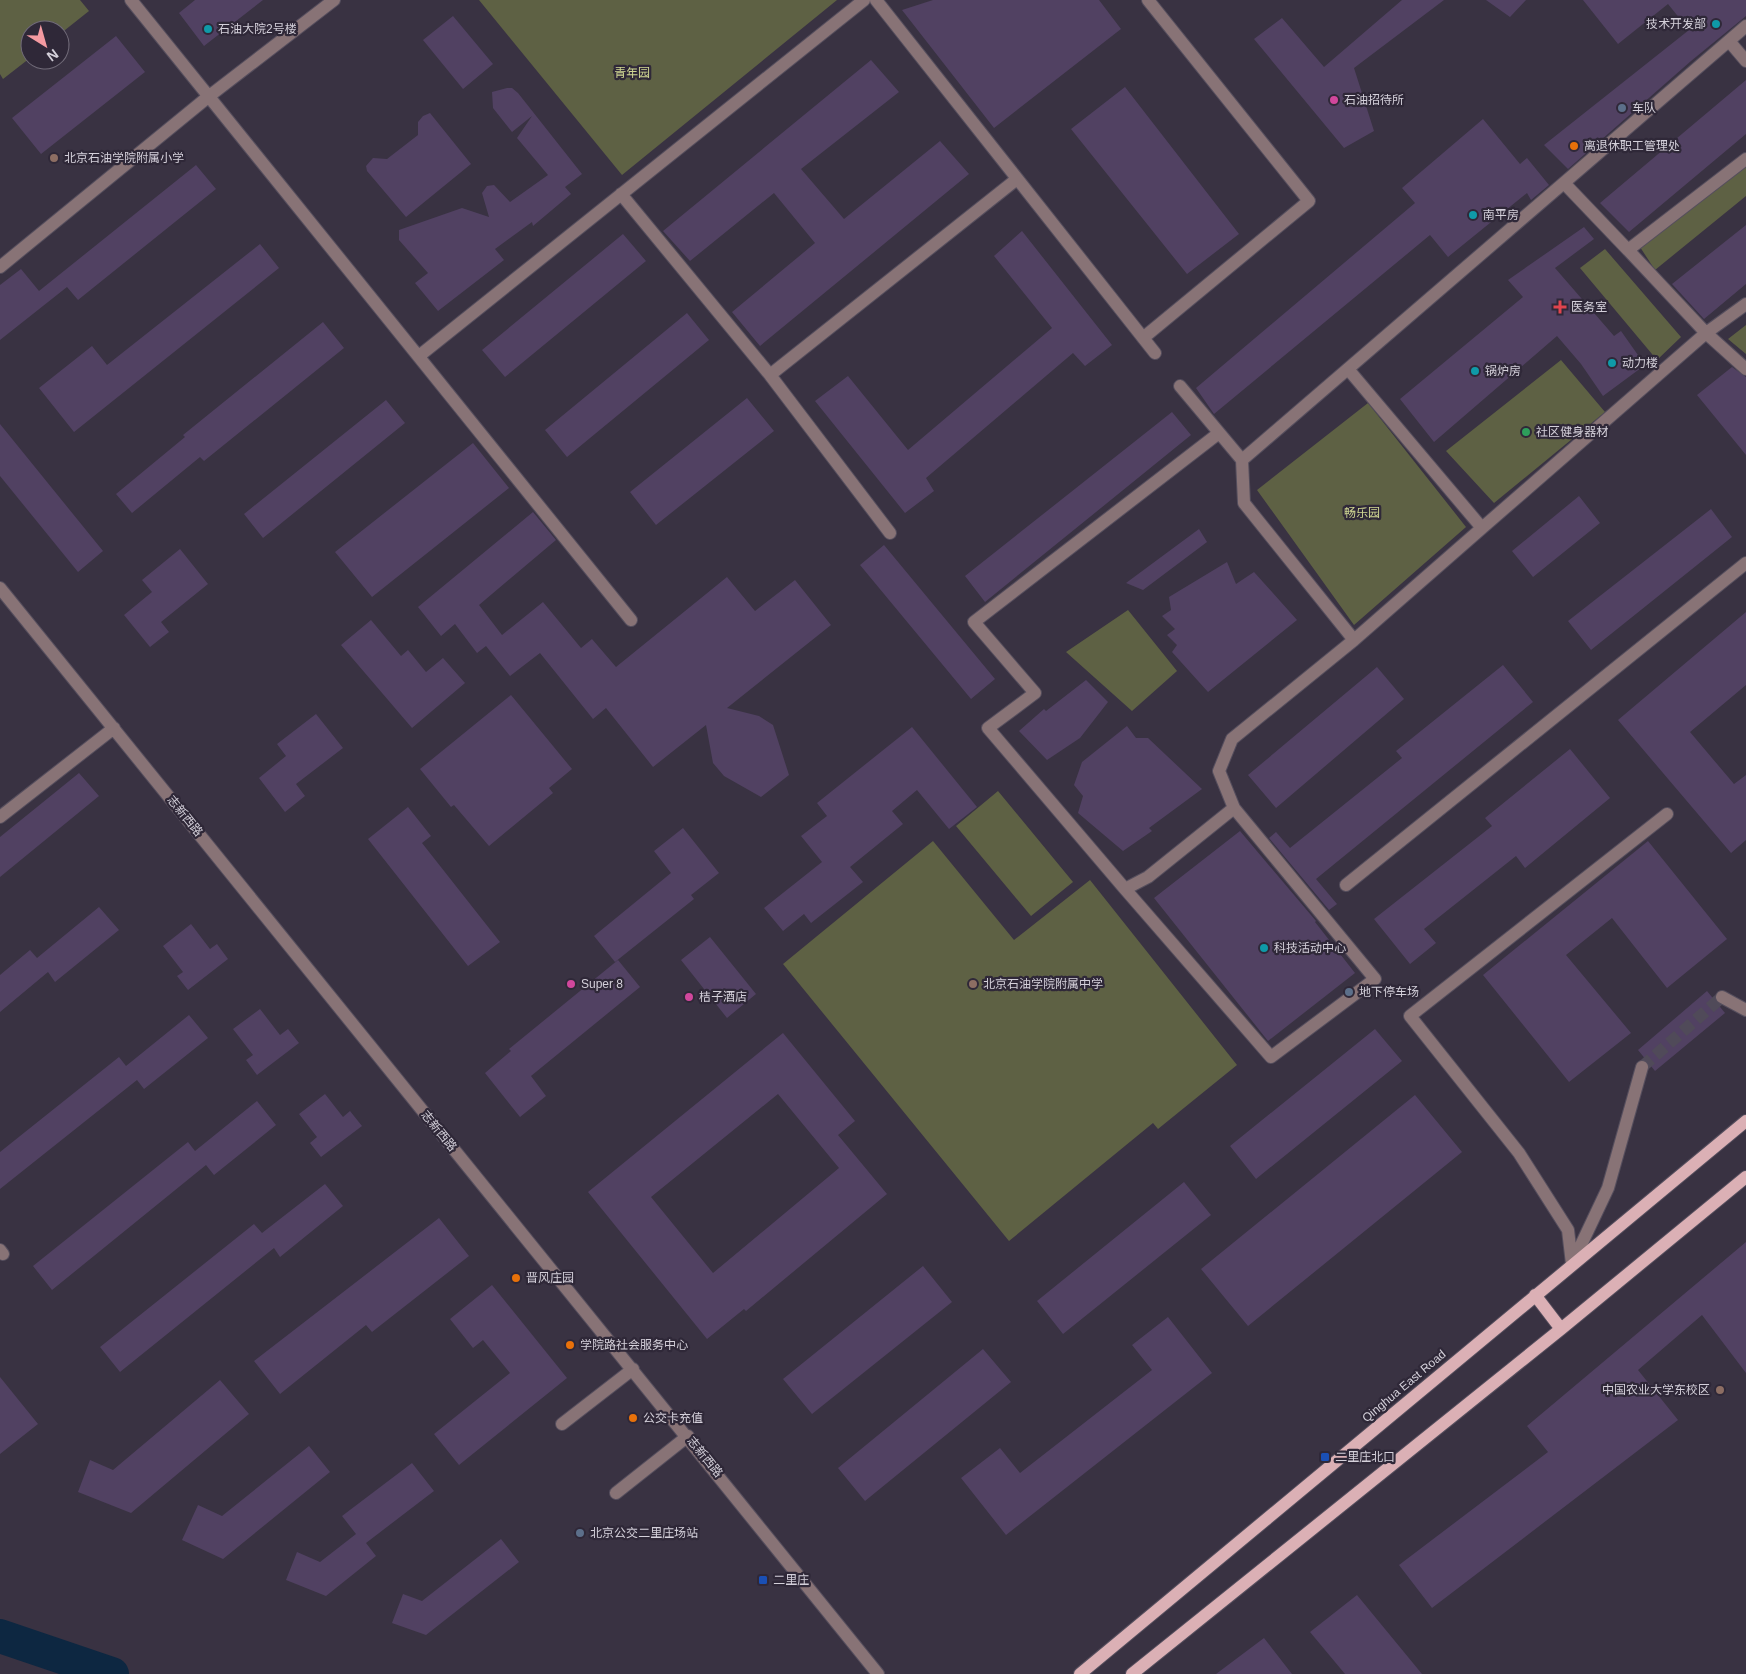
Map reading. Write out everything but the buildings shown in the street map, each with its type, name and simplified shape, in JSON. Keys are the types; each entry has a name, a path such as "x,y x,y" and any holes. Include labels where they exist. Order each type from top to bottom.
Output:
{"main road":[{"name":"Qinghua East Road","path":"1080,1674 1534,1295 1746,1121"},
{"path":"1132,1674 1561,1329 1746,1177"},
{"path":"1534,1295 1561,1329"}],"street":[{"path":"132,0 208,97 631,620"},
{"path":"0,266 208,97 334,0"},
{"path":"419,356 864,0"},
{"path":"876,0 1155,353"},
{"path":"1143,338 1309,201 1148,0"},
{"path":"1242,460 1746,26"},
{"path":"1729,41 1746,60"},
{"path":"1628,250 1746,159"},
{"path":"770,375 1018,179"},
{"path":"1564,183 1706,333 1746,369"},
{"path":"622,194 770,375 890,533"},
{"path":"1219,433 974,622 1035,693 988,728 1271,1057 1375,979 1234,808 1220,771 1232,739 1354,640 1706,333 1746,304"},
{"path":"1348,369 1482,528"},
{"path":"1180,386 1242,460 1244,502 1354,640"},
{"path":"1346,885 1746,564"},
{"name":"志新西路","path":"0,588 688,1436 878,1674"},
{"path":"0,817 114,728"},
{"path":"1125,889 1148,877 1234,808"},
{"path":"1572,1264 1568,1230 1519,1152 1410,1016 1667,814"},
{"path":"1722,997 1746,1010"},
{"path":"1572,1264 1608,1188 1642,1067"},
{"path":"562,1424 633,1369"},
{"path":"616,1493 688,1436"}],"green space":[{"path":"0,0 80,0 89,11 70,26 70,20 20,20 20,66 3,79 0,74"},
{"name":"青年园","path":"479,0 837,0 622,175"},
{"path":"1746,157 1746,196 1655,270 1640,247"},
{"path":"1605,249 1681,337 1657,360 1580,268"},
{"path":"1746,325 1746,354 1728,339"},
{"name":"社区健身器材","path":"1561,360 1605,412 1494,503 1446,451"},
{"name":"畅乐园","path":"1368,403 1466,527 1354,625 1257,490"},
{"path":"1128,610 1177,671 1132,711 1066,652"},
{"path":"998,791 1073,882 1031,916 956,826"},
{"path":"933,841 1014,940 1090,880 1237,1065 1158,1129 1153,1123 1009,1241 783,964"}],"waterway":[{"path":"0,1636 112,1674"}],"tunnel":[{"path":"1642,1067 1722,997"}],"place":[{"name":"技术开发部","path":"1716,24"},
{"name":"石油大院2号楼","path":"208,29"},
{"name":"石油招待所","path":"1334,100"},
{"name":"车队","path":"1622,108"},
{"name":"离退休职工管理处","path":"1574,146"},
{"name":"北京石油学院附属小学","path":"54,158"},
{"name":"南平房","path":"1473,215"},
{"name":"医务室","path":"1560,307"},
{"name":"动力楼","path":"1612,363"},
{"name":"锅炉房","path":"1475,371"},
{"name":"社区健身器材","path":"1526,432"},
{"name":"科技活动中心","path":"1264,948"},
{"name":"Super 8","path":"571,984"},
{"name":"北京石油学院附属中学","path":"973,984"},
{"name":"地下停车场","path":"1349,992"},
{"name":"桔子酒店","path":"689,997"},
{"name":"晋风庄园","path":"516,1278"},
{"name":"学院路社会服务中心","path":"570,1345"},
{"name":"中国农业大学东校区","path":"1720,1390"},
{"name":"公交卡充值","path":"633,1418"},
{"name":"二里庄北口","path":"1325,1457"},
{"name":"北京公交二里庄场站","path":"580,1533"},
{"name":"二里庄","path":"763,1580"}]}
